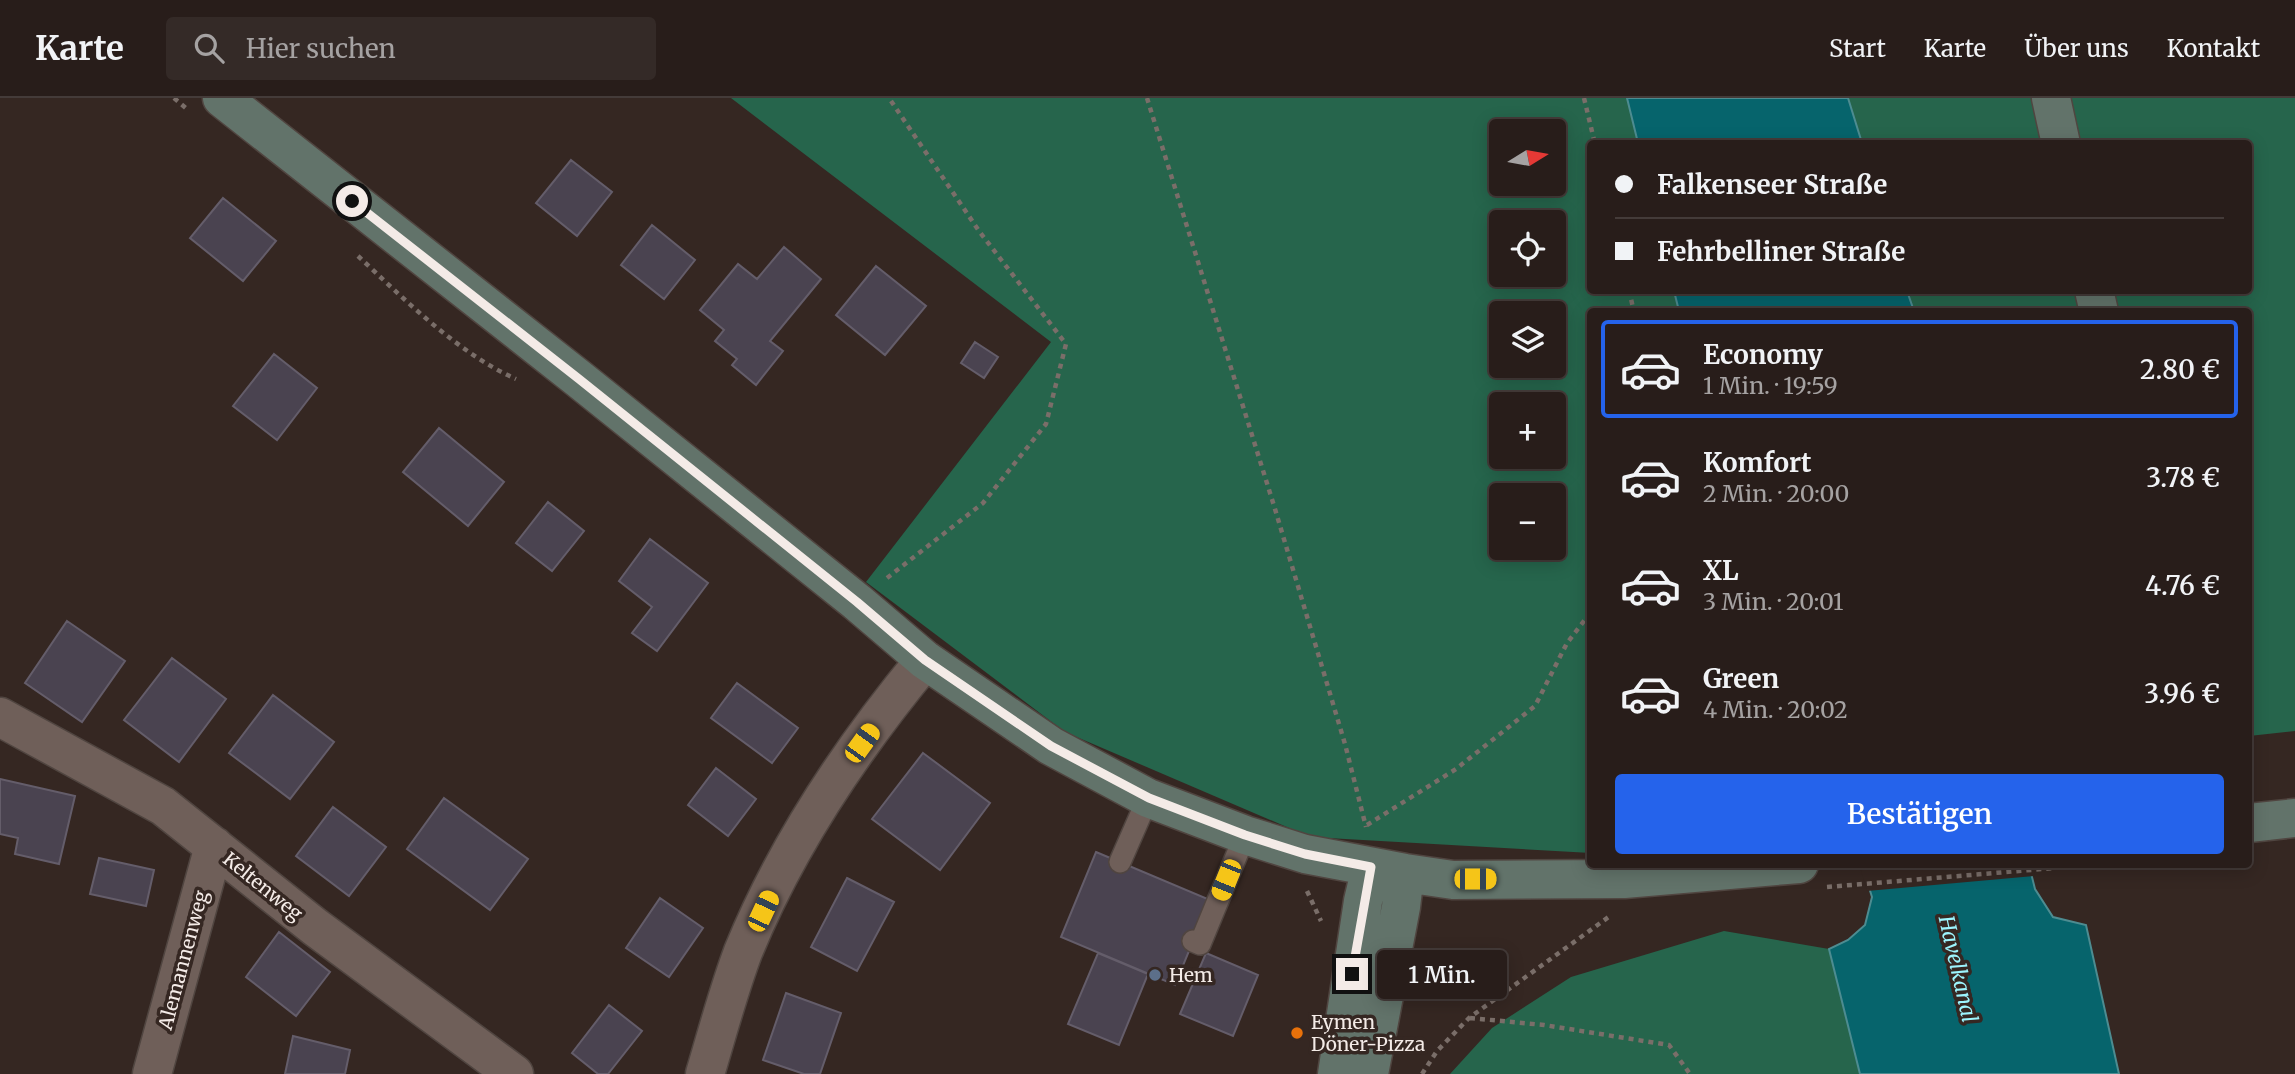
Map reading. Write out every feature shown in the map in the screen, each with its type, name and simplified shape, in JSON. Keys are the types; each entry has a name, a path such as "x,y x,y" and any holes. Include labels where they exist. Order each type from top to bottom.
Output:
{"main road":[{"path":"222,98 579,379 857,602 925,660 1051,746 1149,798 1245,835 1305,854 1453,880 1812,876"},
{"path":"2051,98 2060,140"},
{"path":"2252,823 2295,818"},
{"path":"1337,1074 1363,901 1378,868"},
{"path":"1369,1074 1401,907 1378,868"}],"street":[{"path":"705,1074 743,953 783,869 830,787 925,660"},
{"name":"Keltenweg","path":"0,717 163,806 315,927 514,1074"},
{"name":"Alemannenweg","path":"152,1074 214,846"}],"lane":[{"path":"1120,862 1149,798"},
{"path":"1192,941 1200,944 1245,835"}],"path":[{"path":"857,602 983,503 1046,424 1066,344 979,231 889,98"},
{"path":"1146,98 1275,509 1378,868"},
{"path":"1584,98 1594,140"},
{"path":"1367,825 1456,769 1535,706 1567,643 1587,617"},
{"path":"1812,876 2026,868"},
{"path":"1422,1074 1437,1051 1469,1018 1618,910"},
{"path":"1469,1018 1544,1025 1669,1045 1690,1074"}],"green space":[{"path":"731,98 1627,98 1637,140 1587,140 1587,294 1675,294 1678,308 1587,308 1587,853 1310,837 1065,732 866,582 1051,342"},
{"path":"1848,98 2295,98 2295,731 2252,736 2252,308 1913,308 1908,294 2252,294 2252,140 1861,140"},
{"path":"1724,931 1829,949 1860,1074 1450,1074 1492,1028 1571,977"}],"water":[{"path":"1627,98 1848,98 1861,140 1637,140"},
{"path":"1675,294 1908,294 1913,308 1678,308"},
{"name":"Havelkanal","path":"1863,868 2030,868 2035,889 2053,917 2086,925 2119,1074 1860,1074 1829,949 1848,940 1865,925 1872,897"}],"pier":[{"path":"1860,868 2034,868 2035,876 1867,891"}],"building":[{"path":"571,160 612,192 577,236 536,203"},
{"path":"223,198 276,241 243,281 190,238"},
{"path":"652,225 695,260 664,299 621,265"},
{"path":"784,247 821,279 770,341 783,351 756,385 732,365 737,359 715,341 724,330 700,310 738,264 757,279"},
{"path":"876,266 926,306 885,355 836,315"},
{"path":"975,342 998,357 984,378 961,363"},
{"path":"274,354 317,388 277,440 233,406"},
{"path":"439,428 504,482 468,526 403,472"},
{"path":"548,502 584,531 552,571 516,543"},
{"path":"650,539 708,583 657,651 632,633 652,607 619,581"},
{"path":"67,621 125,661 82,722 25,683"},
{"path":"172,658 226,699 179,762 124,720"},
{"path":"737,683 798,728 772,763 711,718"},
{"path":"273,695 334,742 290,799 229,753"},
{"path":"923,753 990,803 940,870 872,819"},
{"path":"716,768 756,799 728,836 688,805"},
{"path":"0,779 75,796 59,864 15,854 18,838 0,834"},
{"path":"444,798 528,859 490,910 407,849"},
{"path":"333,807 386,847 349,896 296,856"},
{"path":"1096,852 1210,900 1175,985 1061,937"},
{"path":"99,858 154,870 146,906 90,894"},
{"path":"847,878 894,902 857,971 811,947"},
{"path":"660,898 703,928 669,977 626,948"},
{"path":"279,932 330,972 296,1016 246,977"},
{"path":"1098,953 1148,974 1119,1045 1068,1024"},
{"path":"1206,953 1258,975 1233,1036 1180,1014"},
{"path":"786,993 841,1013 820,1074 804,1074 763,1060"},
{"path":"609,1005 642,1031 608,1074 598,1074 572,1053"},
{"path":"293,1036 350,1050 345,1074 285,1074"}],"place":[{"name":"Hem","path":"1155,975"},
{"name":"Eymen Döner-Pizza","path":"1297,1033"}],"route":[{"path":"352,201 579,379 857,602 925,660 1051,746 1149,798 1245,835 1305,854 1371,867 1352,974"}]}
